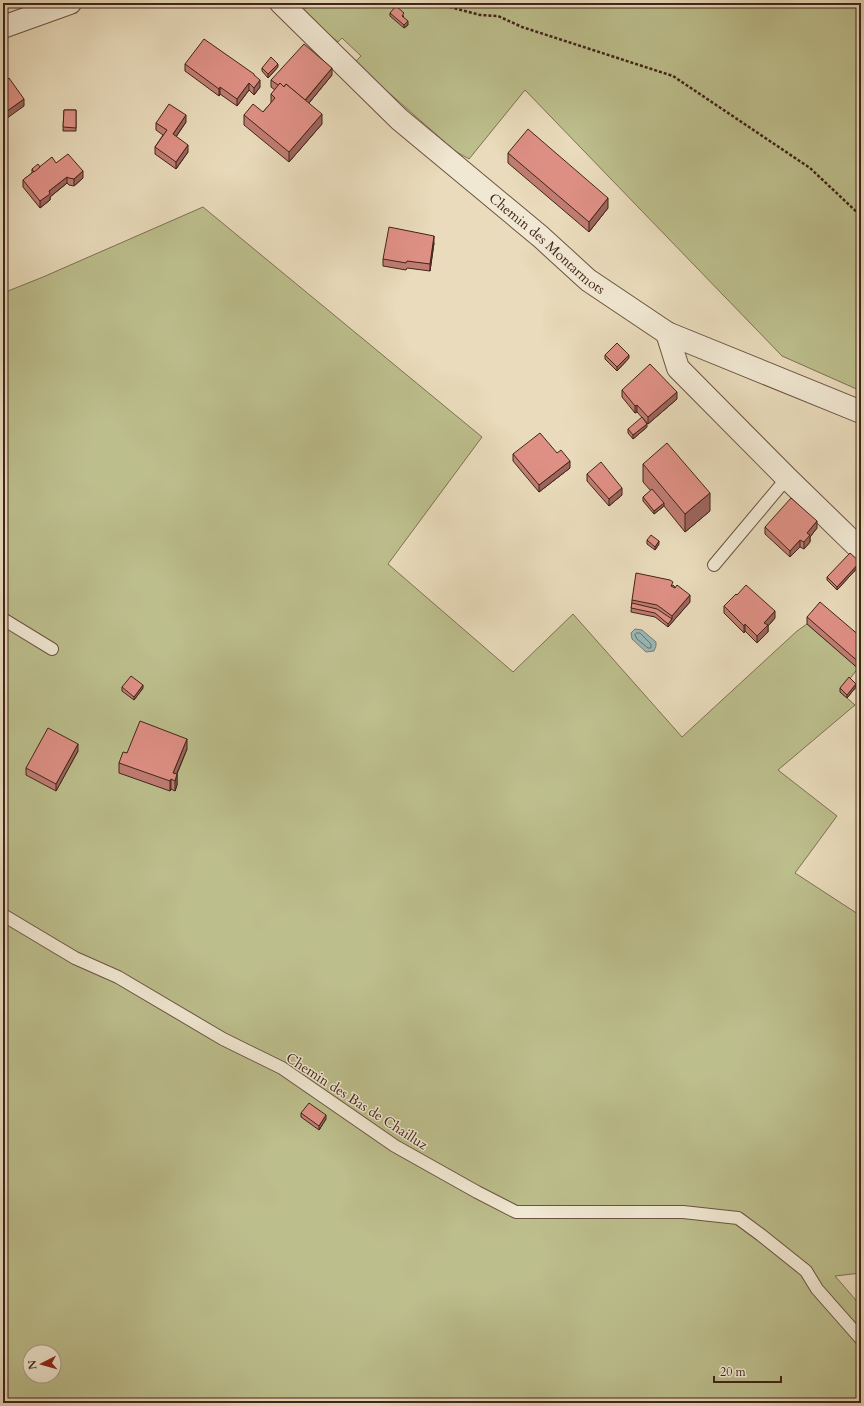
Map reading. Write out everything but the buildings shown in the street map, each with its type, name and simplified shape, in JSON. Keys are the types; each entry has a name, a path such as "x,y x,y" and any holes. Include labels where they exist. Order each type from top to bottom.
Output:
{"street":[{"path":"3,27 70,3"},
{"name":"Chemin des Montarmots","path":"281,3 399,119 542,237 588,280 667,333 861,412"},
{"path":"667,333 678,368 861,550"}],"lane":[{"path":"714,565 787,478"},
{"path":"3,619 52,649"},
{"name":"Chemin des Bas de Chailluz","path":"3,915 75,958 118,977 223,1039 282,1068 395,1146 516,1212 683,1212 738,1218 806,1271 817,1289 861,1339"}],"path":[{"path":"435,3 480,15 498,16 522,28 673,76 810,168 861,216"}],"green space":[{"path":"310,3 861,3 861,391 782,356 525,90 469,159 455,151 386,91 356,61 361,56 342,38 338,42 302,12"},
{"path":"203,207 482,437 388,564 513,672 573,614 682,737 797,631 807,624 858,668 840,692 855,705 778,770 837,816 795,873 861,916 861,1273 835,1276 861,1306 861,1403 3,1403 3,293"}],"water":[{"path":"635,629 642,630 656,642 654,651 646,652 632,639 631,633"}]}
